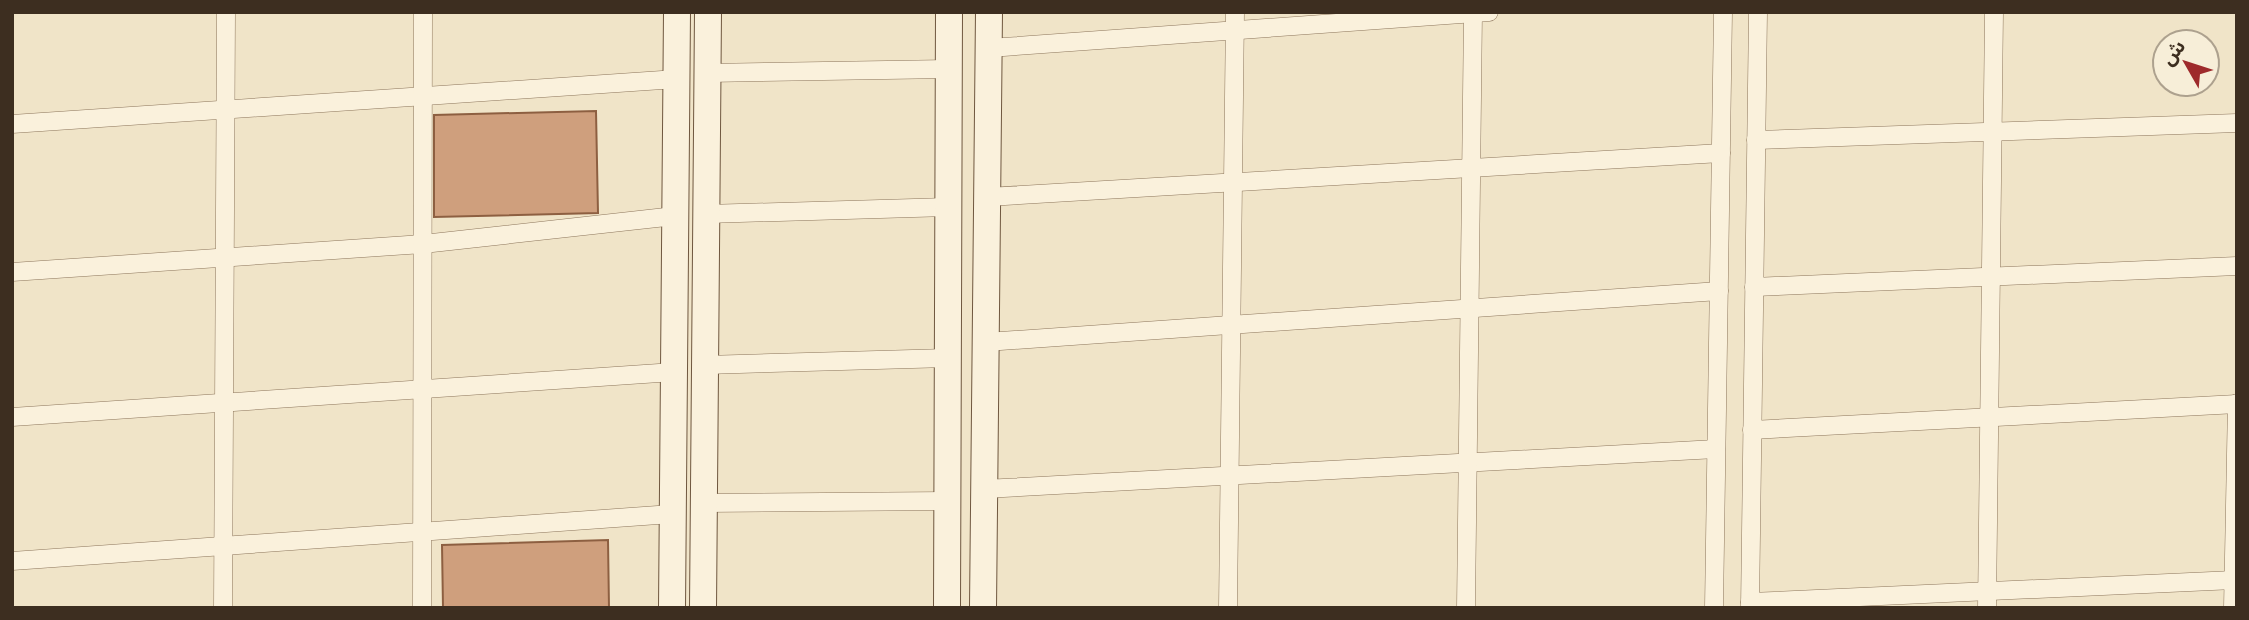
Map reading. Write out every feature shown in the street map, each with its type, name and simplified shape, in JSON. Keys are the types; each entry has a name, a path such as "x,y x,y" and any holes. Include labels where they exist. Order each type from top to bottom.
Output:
{"main road":[{"path":"671,608 677,12"},
{"path":"703,608 708,12"},
{"path":"947,608 948,12"},
{"path":"983,608 989,12"}],"street":[{"path":"223,608 226,12"},
{"path":"422,608 423,12"},
{"path":"1228,608 1236,12"},
{"path":"1714,608 1723,12"},
{"path":"1758,12 1750,605 1987,599 2234,580"},
{"path":"1987,599 1994,12"},
{"path":"989,48 1478,13 1471,168 1466,608"},
{"path":"707,73 948,69"},
{"path":"12,124 677,79"},
{"path":"1756,140 2237,123"},
{"path":"987,197 1721,153"},
{"path":"706,214 948,207"},
{"path":"12,271 423,244 675,216"},
{"path":"1754,287 2237,266"},
{"path":"986,342 1718,291"},
{"path":"705,365 948,358"},
{"path":"12,417 674,372"},
{"path":"1752,430 2237,404 2233,608"},
{"path":"984,489 1716,449"},
{"path":"704,503 947,501"},
{"path":"12,561 672,514"}],"building":[{"path":"596,111 598,213 434,217 434,115"},
{"path":"608,540 609,608 443,608 442,545"}]}
